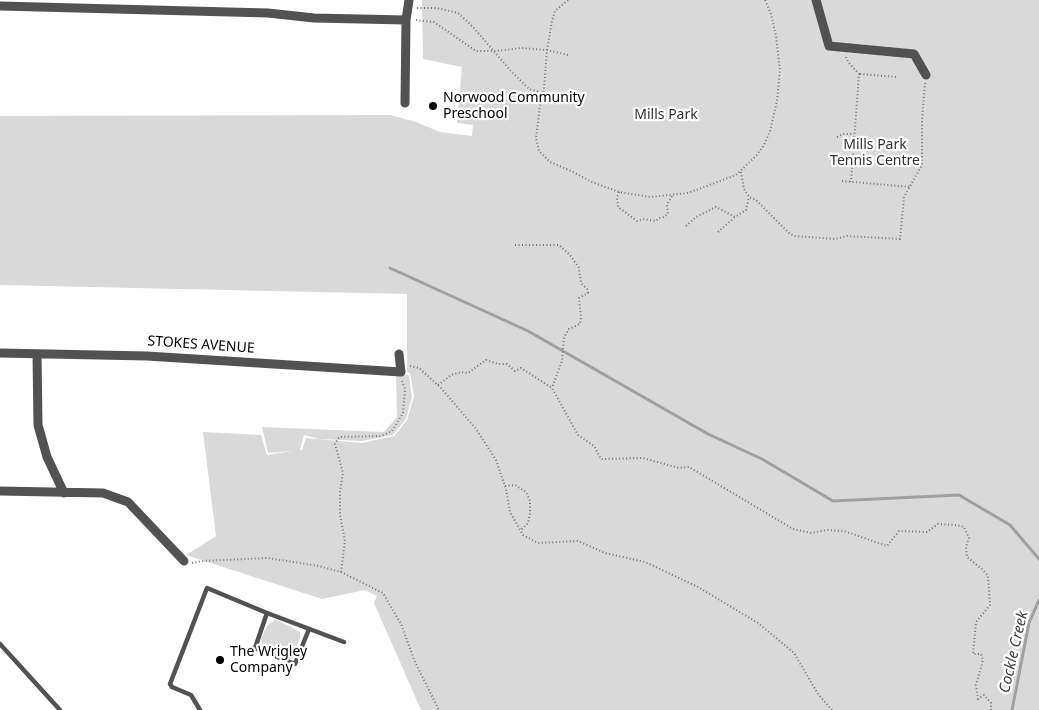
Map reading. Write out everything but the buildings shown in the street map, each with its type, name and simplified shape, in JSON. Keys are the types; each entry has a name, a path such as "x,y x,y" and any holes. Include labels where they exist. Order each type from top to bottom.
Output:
{"street":[{"path":"405,103 406,20 409,0"},
{"path":"816,0 829,46 914,54 926,75"},
{"path":"0,6 251,13 314,18 406,20"},
{"name":"STOKES AVENUE","path":"0,352 147,356 401,376"},
{"path":"37,354 38,425 47,456 64,493"},
{"path":"399,354 401,376"},
{"path":"0,491 103,493 128,502 187,564"}],"lane":[{"path":"200,710 190,695 172,687 170,684 208,588 344,642"},
{"path":"267,613 255,648 295,664 309,629"},
{"path":"0,644 60,710"}],"path":[{"path":"568,0 555,11 547,50 536,138 539,151 550,162 592,182 619,192 650,197 672,195 700,189 736,176 764,145 770,131 777,101 780,58 771,14 764,0"},
{"path":"414,8 437,8 458,13 474,27 510,70 529,89 543,94"},
{"path":"406,20 434,22 476,51 517,48 547,50 568,55"},
{"path":"842,47 848,62 859,74 897,78"},
{"path":"851,182 859,74"},
{"path":"741,172 744,189 749,197 756,200 790,234 835,239 847,236 900,238 904,198 922,165 922,120 926,75"},
{"path":"837,138 843,132 855,134"},
{"path":"842,181 910,187"},
{"path":"619,192 617,198 618,207 637,221 643,219 656,221 664,217 668,214 667,205 672,195"},
{"path":"718,232 734,217 746,210 749,197"},
{"path":"686,226 696,217 716,207 734,217"},
{"path":"515,245 559,245 570,255 579,268 581,283 587,289 588,293 579,298 580,324 569,329 564,337 562,361 552,388"},
{"path":"438,385 452,375 461,372 468,373 486,360 498,364 507,364 515,371 521,368 552,388 578,435 594,446 602,459 643,458 679,468 689,467 793,529 811,533 827,530 844,531 887,546 899,530 927,532 938,524 964,527 969,538 966,546 967,557 984,570 988,576 990,605 976,622 973,654 980,654 984,660 976,685 978,699 984,695 991,703 991,710"},
{"path":"341,572 345,541 340,515 340,491 343,472 335,444 339,437 381,436 392,431 403,413 405,389 401,376 410,366 419,368 438,385 476,429 496,460 505,486 510,512 523,535 538,543 578,541 605,553 645,562 698,587 758,623 794,653 818,694 832,710"},
{"path":"505,486 515,485 526,492 530,501 528,523 521,530"},
{"path":"187,564 202,561 268,558 319,566 341,572 383,593 400,624 415,662 439,710"}],"green space":[{"path":"422,0 1039,0 1039,710 421,710 374,603 377,596 365,590 322,599 186,555 216,536 203,432 261,435 267,455 292,451 268,453 262,427 384,432 397,417 396,374 409,375 412,397 406,419 393,435 362,441 319,439 304,435 300,450 302,450 306,438 362,443 394,436 407,420 414,396 410,374 407,371 407,294 0,285 0,116 390,115 416,122 440,132 472,136 473,125 457,123 462,67 423,59"},
{"path":"275,620 300,632 300,638 291,656 285,657 265,648 262,644 261,639 267,626"}],"waterway":[{"path":"390,268 528,331 708,434 762,459 833,501 959,495 1010,525 1039,559"},
{"name":"Cockle Creek","path":"1012,710 1029,623 1039,600"}],"place":[{"name":"Norwood Community Preschool","path":"433,106"},
{"name":"The Wrigley Company","path":"220,660"}],"park label":[{"name":"Mills Park","path":"666,115"},
{"name":"Mills Park Tennis Centre","path":"875,154"}]}
